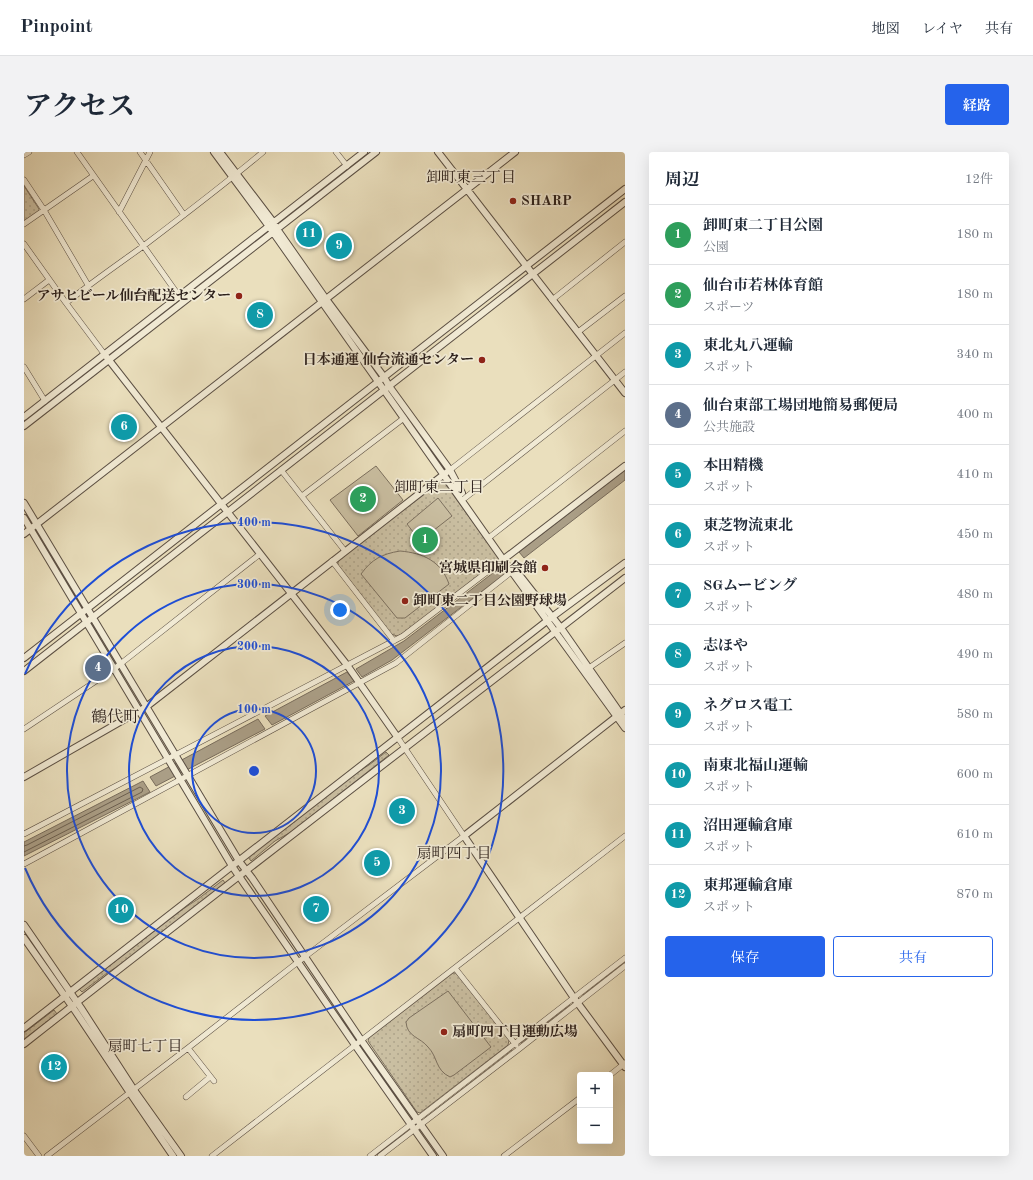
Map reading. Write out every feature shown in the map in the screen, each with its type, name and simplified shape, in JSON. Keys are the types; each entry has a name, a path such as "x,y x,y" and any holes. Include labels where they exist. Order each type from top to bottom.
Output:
{"street":[{"path":"24,155 28,152"},
{"path":"77,152 179,296"},
{"path":"140,152 184,214"},
{"path":"119,212 150,152"},
{"path":"214,152 273,228 324,301 382,379 404,418 447,472 506,558"},
{"path":"220,152 234,176"},
{"path":"66,303 88,285 143,246 263,152"},
{"path":"336,152 347,166"},
{"path":"24,426 109,360 273,228 364,152"},
{"path":"24,417 179,296 376,152"},
{"path":"438,152 625,394"},
{"path":"24,534 515,152"},
{"path":"24,224 93,176"},
{"path":"24,180 44,210 88,285"},
{"path":"24,658 625,189"},
{"path":"24,671 625,202"},
{"path":"552,300 625,242"},
{"path":"24,244 104,354 347,665 574,998 624,1065 613,1073"},
{"path":"24,299 49,280"},
{"path":"578,332 625,296"},
{"path":"24,777 146,707 625,333"},
{"path":"24,368 45,401"},
{"path":"465,498 625,372"},
{"path":"387,388 550,619 556,632 625,720"},
{"path":"302,496 404,418"},
{"path":"491,536 625,431"},
{"path":"24,834 168,759 176,757 403,636 625,466"},
{"path":"281,470 345,551"},
{"path":"24,503 239,861 361,1040 443,1156"},
{"path":"24,518 232,866 433,1156"},
{"path":"24,729 114,669 260,554"},
{"path":"332,561 394,641"},
{"path":"24,1028 625,562"},
{"path":"24,864 396,663 514,570"},
{"path":"24,1044 246,870 625,578"},
{"path":"550,619 561,628 586,670"},
{"path":"586,670 625,643"},
{"path":"621,714 625,728"},
{"path":"48,1156 304,957 464,836 621,714"},
{"path":"212,1156 625,836"},
{"path":"24,925 173,1156"},
{"path":"24,938 68,994"},
{"path":"419,1122 515,1044 625,958"},
{"path":"370,1156 519,1050 625,966"},
{"path":"455,968 519,1050"},
{"path":"186,1097 212,1079 188,1048"},
{"path":"132,1092 181,1156"},
{"path":"504,1156 577,1100"},
{"path":"380,1156 412,1127"},
{"path":"24,1136 40,1156"}],"shaded area":[{"path":"24,186 39,209 39,212 24,222"},
{"path":"376,466 403,500 358,536 330,500"},
{"path":"440,481 444,482 500,560 402,634 397,636 391,634 338,565 338,561"},
{"path":"438,498 452,516 420,541 407,524"},
{"name":"卸町東二丁目公園野球場","path":"400,551 424,556 436,564 446,576 449,584 405,618 397,618 361,574 369,564 378,558"},
{"path":"386,752 389,755 291,832 275,841 251,861 248,857 356,773"},
{"path":"223,880 225,883 123,963 82,992 79,989 183,909"},
{"path":"453,973 456,973 509,1040 508,1045 420,1113 417,1112 368,1041 369,1038"},
{"name":"扇町四丁目運動広場","path":"448,991 491,1047 450,1077 439,1067 434,1055 428,1047 411,1034 406,1022 409,1018"},
{"path":"54,1010 57,1014 24,1039 24,1033"}],"water":[{"path":"625,470 625,480 524,558 519,552"},
{"path":"502,566 507,572 392,660 362,677 356,669 404,641"},
{"path":"347,672 354,681 272,725 265,716"},
{"path":"258,719 265,729 156,786 150,777"},
{"path":"143,781 150,792 24,856 24,842"}],"waterway":[{"path":"583,995 625,962"},
{"path":"521,1043 570,1005"},
{"path":"425,1118 512,1050"},
{"path":"375,1156 408,1131"}],"place":[{"name":"SHARP","path":"513,201"},
{"name":"沼田運輸倉庫","path":"309,234"},
{"name":"ネグロス電工","path":"339,246"},
{"name":"アサヒビール仙台配送センター","path":"239,296"},
{"name":"志ほや","path":"260,315"},
{"name":"日本通運 仙台流通センター","path":"482,360"},
{"name":"東芝物流東北","path":"124,427"},
{"name":"仙台市若林体育館","path":"363,499"},
{"name":"卸町東二丁目公園","path":"425,540"},
{"name":"宮城県印刷会館","path":"545,568"},
{"name":"卸町東二丁目公園野球場","path":"405,601"},
{"name":"仙台東部工場団地簡易郵便局","path":"98,668"},
{"name":"東北丸八運輸","path":"402,811"},
{"name":"本田精機","path":"377,863"},
{"name":"SGムービング","path":"316,909"},
{"name":"南東北福山運輸","path":"121,910"},
{"name":"扇町四丁目運動広場","path":"444,1032"},
{"name":"東邦運輸倉庫","path":"54,1067"}],"district":[{"name":"卸町東三丁目","path":"471,178"},
{"name":"卸町東二丁目","path":"439,488"},
{"name":"鶴代町","path":"115,718"},
{"name":"扇町四丁目","path":"454,854"},
{"name":"扇町七丁目","path":"145,1047"}]}
